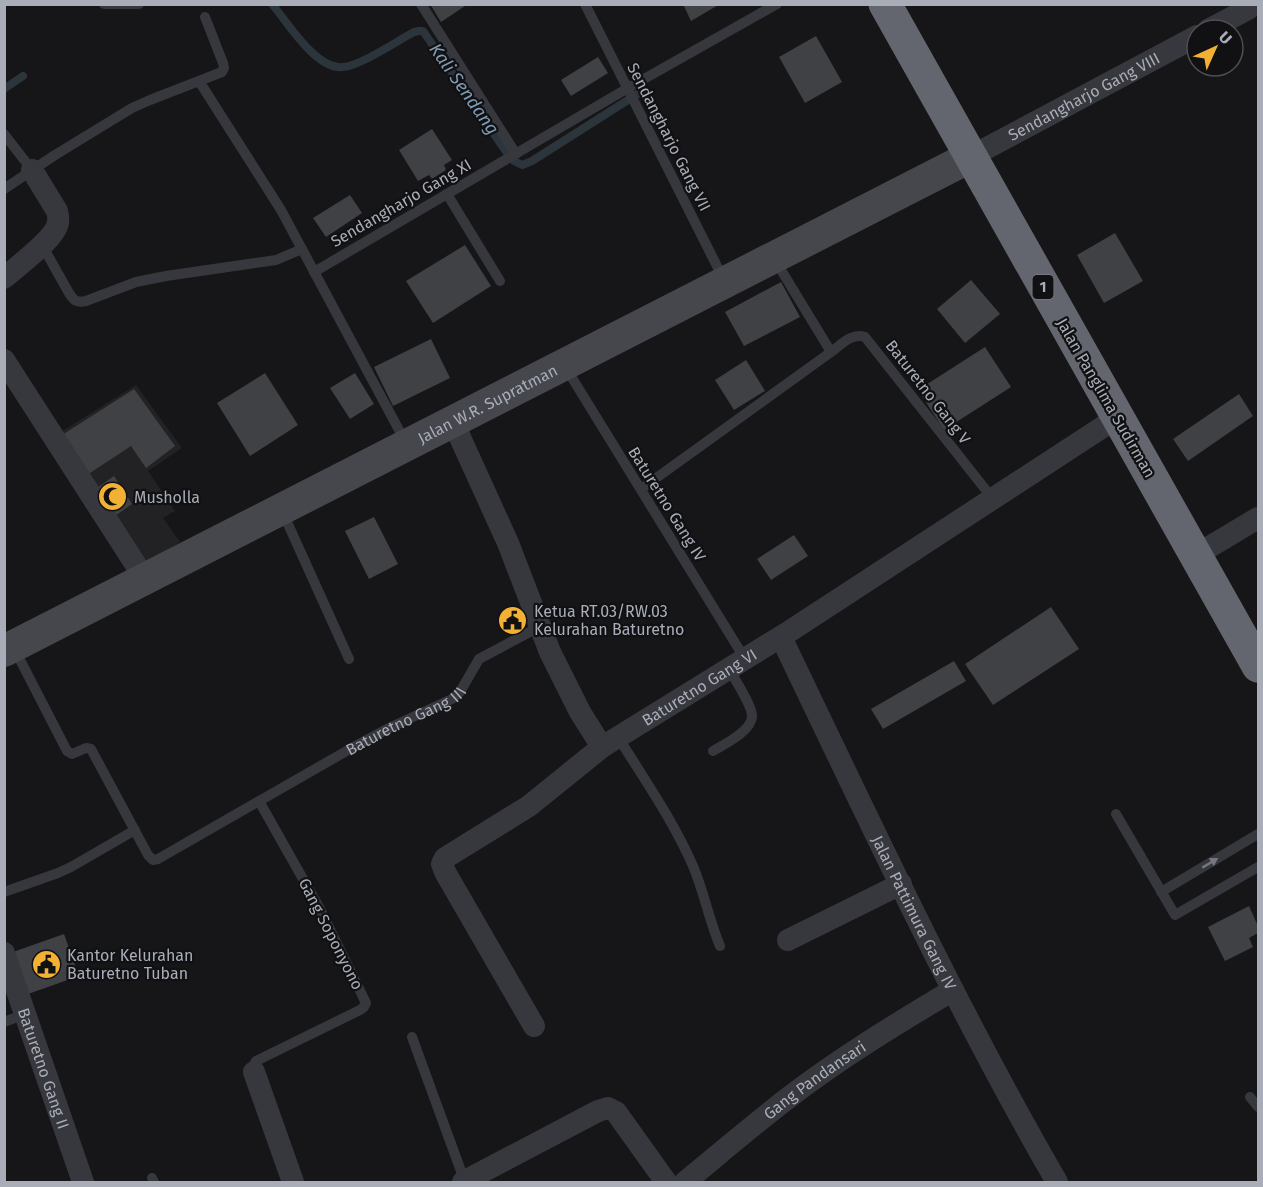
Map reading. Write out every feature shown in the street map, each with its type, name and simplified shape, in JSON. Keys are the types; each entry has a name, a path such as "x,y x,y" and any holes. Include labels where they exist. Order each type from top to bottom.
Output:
{"highway":[{"name":"Jalan Panglima Sudirman","path":"885,4 1258,666"}],"street":[{"name":"Sendangharjo Gang VIII","path":"970,157 1185,42"},
{"name":"Jalan W.R. Supratman","path":"9,649 970,157"},
{"path":"4,278 42,245 55,230 59,218 53,203 32,170"},
{"path":"4,360 146,579"},
{"name":"Baturetno Gang VI","path":"534,1026 445,872 442,864 445,858 536,801 610,742 781,637 1118,417"},
{"path":"453,422 508,543 539,627 570,694 590,729 610,742"},
{"path":"1196,555 1258,518"},
{"name":"Jalan Pattimura Gang IV","path":"781,637 953,990 1057,1182"},
{"path":"788,940 901,884"},
{"name":"Baturetno Gang II","path":"4,953 15,1018 83,1182"},
{"name":"Gang Pandansari","path":"685,1182 790,1097 871,1040 953,990"},
{"name":"Gang Soponyono","path":"254,1072 293,1182"},
{"path":"464,1182 598,1111 608,1108 616,1112 666,1182"}],"lane":[{"path":"104,4 120,6 139,4"},
{"path":"422,4 516,154"},
{"name":"Sendangharjo Gang VII","path":"585,4 725,282"},
{"name":"Sendangharjo Gang XI","path":"314,272 777,4"},
{"path":"4,189 65,148 142,103 219,73 224,68 223,63 205,17"},
{"path":"199,81 270,192 407,445"},
{"path":"4,134 32,170"},
{"path":"447,194 500,281"},
{"path":"42,245 72,298 78,302 136,282 261,263 285,257 302,249"},
{"path":"640,489 831,352 773,258"},
{"name":"Baturetno Gang V","path":"831,352 853,337 859,335 865,337 993,499"},
{"name":"Baturetno Gang IV","path":"564,365 640,489 737,664 752,717 744,731 713,751"},
{"path":"282,510 349,659"},
{"name":"Baturetno Gang III","path":"135,830 150,858 155,860 388,728 452,699 460,692 479,659 539,627"},
{"path":"4,892 71,867 135,830 92,749 86,748 72,754 67,751 9,649"},
{"path":"610,742 682,843 697,877 720,946"},
{"name":"Gang Soponyono","path":"254,1072 253,1066 256,1061 360,1010 366,1004 315,901 259,801"},
{"path":"1116,814 1175,915 1258,867"},
{"path":"1161,892 1258,834"},
{"path":"412,1037 464,1182"},
{"path":"1250,1097 1258,1107"}],"shaded area":[{"path":"136,385 182,448 148,471 175,511 163,518 180,542 143,566 56,435"}],"building":[{"path":"430,4 468,4 441,22"},
{"path":"683,4 720,4 691,21"},
{"path":"816,36 842,82 805,103 779,57"},
{"path":"598,57 608,73 571,96 561,80"},
{"path":"432,129 452,160 444,165 446,170 432,179 429,175 418,181 399,150"},
{"path":"350,195 362,213 326,237 313,218"},
{"path":"1115,233 1143,281 1104,303 1077,255"},
{"path":"465,245 491,286 433,323 406,281"},
{"path":"971,280 1000,314 965,343 937,309"},
{"path":"781,282 800,317 744,346 725,312"},
{"path":"431,339 450,378 393,406 374,367"},
{"path":"985,347 1011,387 944,430 918,390"},
{"path":"746,360 765,391 734,410 715,380"},
{"path":"265,373 298,425 250,456 217,403"},
{"path":"355,373 374,404 350,419 330,388"},
{"path":"134,389 175,446 146,468 131,446 87,475 62,435"},
{"path":"1239,394 1253,416 1188,461 1173,439"},
{"name":"Musholla","path":"114,476 132,504 112,518 94,490"},
{"path":"374,517 398,564 369,579 345,531"},
{"path":"794,535 808,556 771,580 757,559"},
{"path":"1051,607 1079,649 993,705 965,664"},
{"path":"954,661 966,681 883,729 871,709"},
{"path":"1249,906 1258,926 1258,933 1249,938 1253,947 1225,961 1208,927"},
{"name":"Kantor Kelurahan Baturetno Tuban","path":"64,934 79,976 28,994 13,952"}],"waterway":[{"name":"Kali Sendang","path":"272,4 303,44 323,61 333,66 350,66 414,32 423,31 507,153"},
{"name":"Kali Sendang","path":"4,89 23,76"},
{"name":"Kali Sendang","path":"514,161 522,165 532,161 639,93"}],"place":[{"name":"Musholla","path":"113,497"},
{"name":"Ketua RT.03/RW.03 Kelurahan Baturetno","path":"513,620"},
{"name":"Kantor Kelurahan Baturetno Tuban","path":"46,964"}]}
